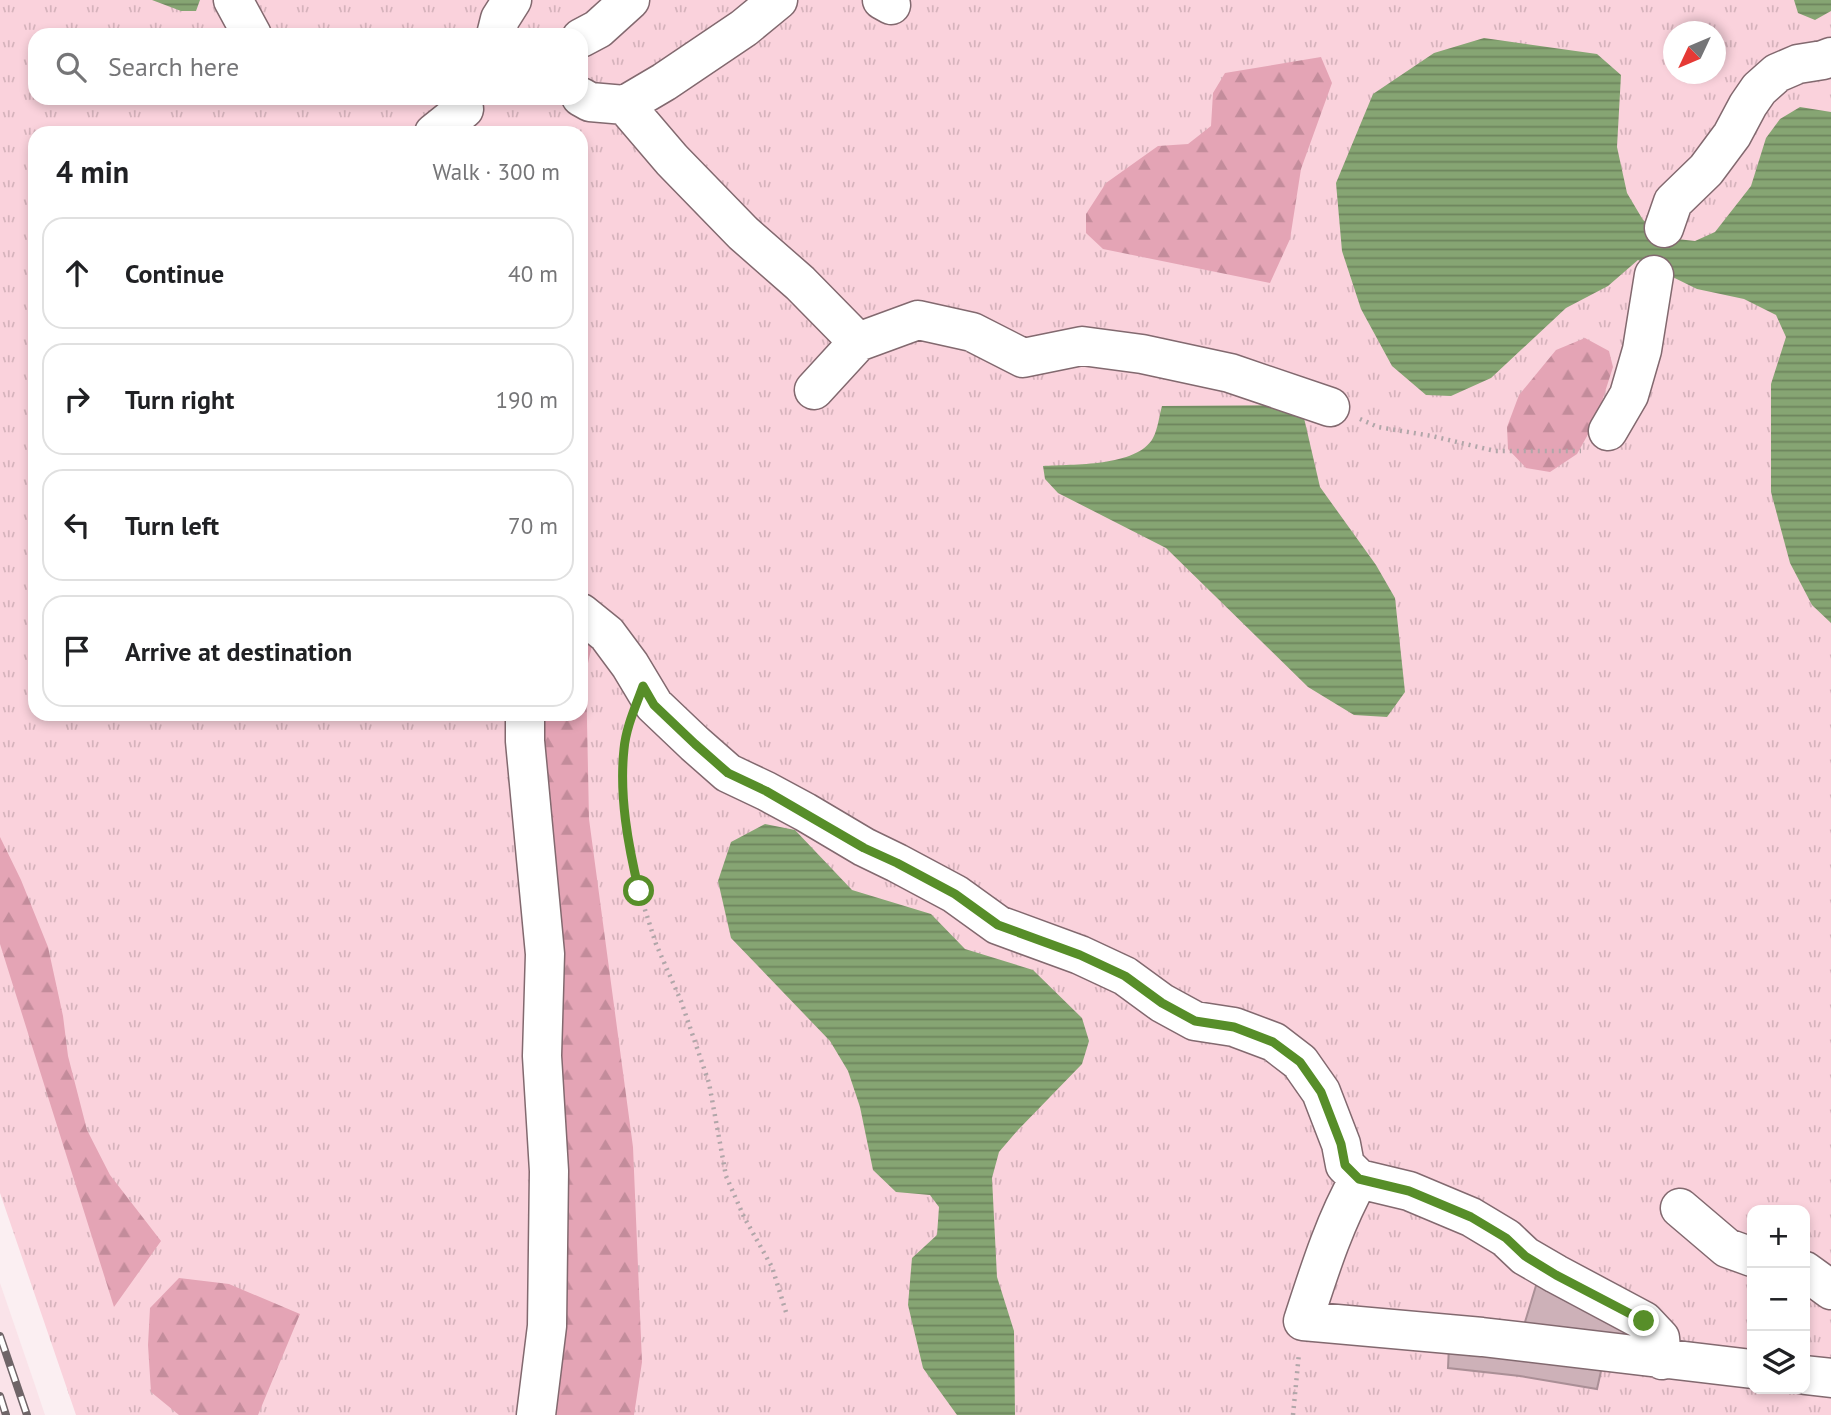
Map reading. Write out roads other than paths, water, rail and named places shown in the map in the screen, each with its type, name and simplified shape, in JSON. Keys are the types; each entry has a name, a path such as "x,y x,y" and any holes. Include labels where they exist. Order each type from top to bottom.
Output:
{"lane":[{"path":"233,0 248,28"},
{"path":"588,34 598,29 630,0"},
{"path":"588,101 625,105 744,28 778,0"},
{"path":"1664,228 1673,202 1706,170 1732,135 1759,89 1777,74 1798,64 1831,57"},
{"path":"625,105 672,160 743,233 800,283 858,342"},
{"path":"446,126 467,113"},
{"path":"1608,431 1629,396 1642,350 1654,275"},
{"path":"814,390 858,342 918,320 972,332 1023,358 1082,346 1142,354 1230,373 1330,407"},
{"path":"588,619 607,635 631,665 654,705 728,773 766,791 864,848 955,894 998,925 1080,955 1125,976 1162,1003 1195,1021 1234,1027 1273,1042 1300,1062 1321,1092 1341,1144 1345,1165 1359,1179 1409,1191 1471,1217 1506,1238 1525,1256 1556,1275 1644,1321 1660,1338 1662,1360"},
{"path":"525,721 545,954 541,1056 549,1171 547,1326 536,1415"},
{"path":"1359,1179 1346,1202 1323,1259 1303,1321 1482,1337 1747,1369"},
{"path":"1680,1209 1727,1248 1747,1255"},
{"path":"1810,1275 1831,1290"},
{"path":"1810,1376 1831,1378"}],"railway":[{"path":"0,1336 27,1415"},
{"path":"0,1396 6,1415"}]}
